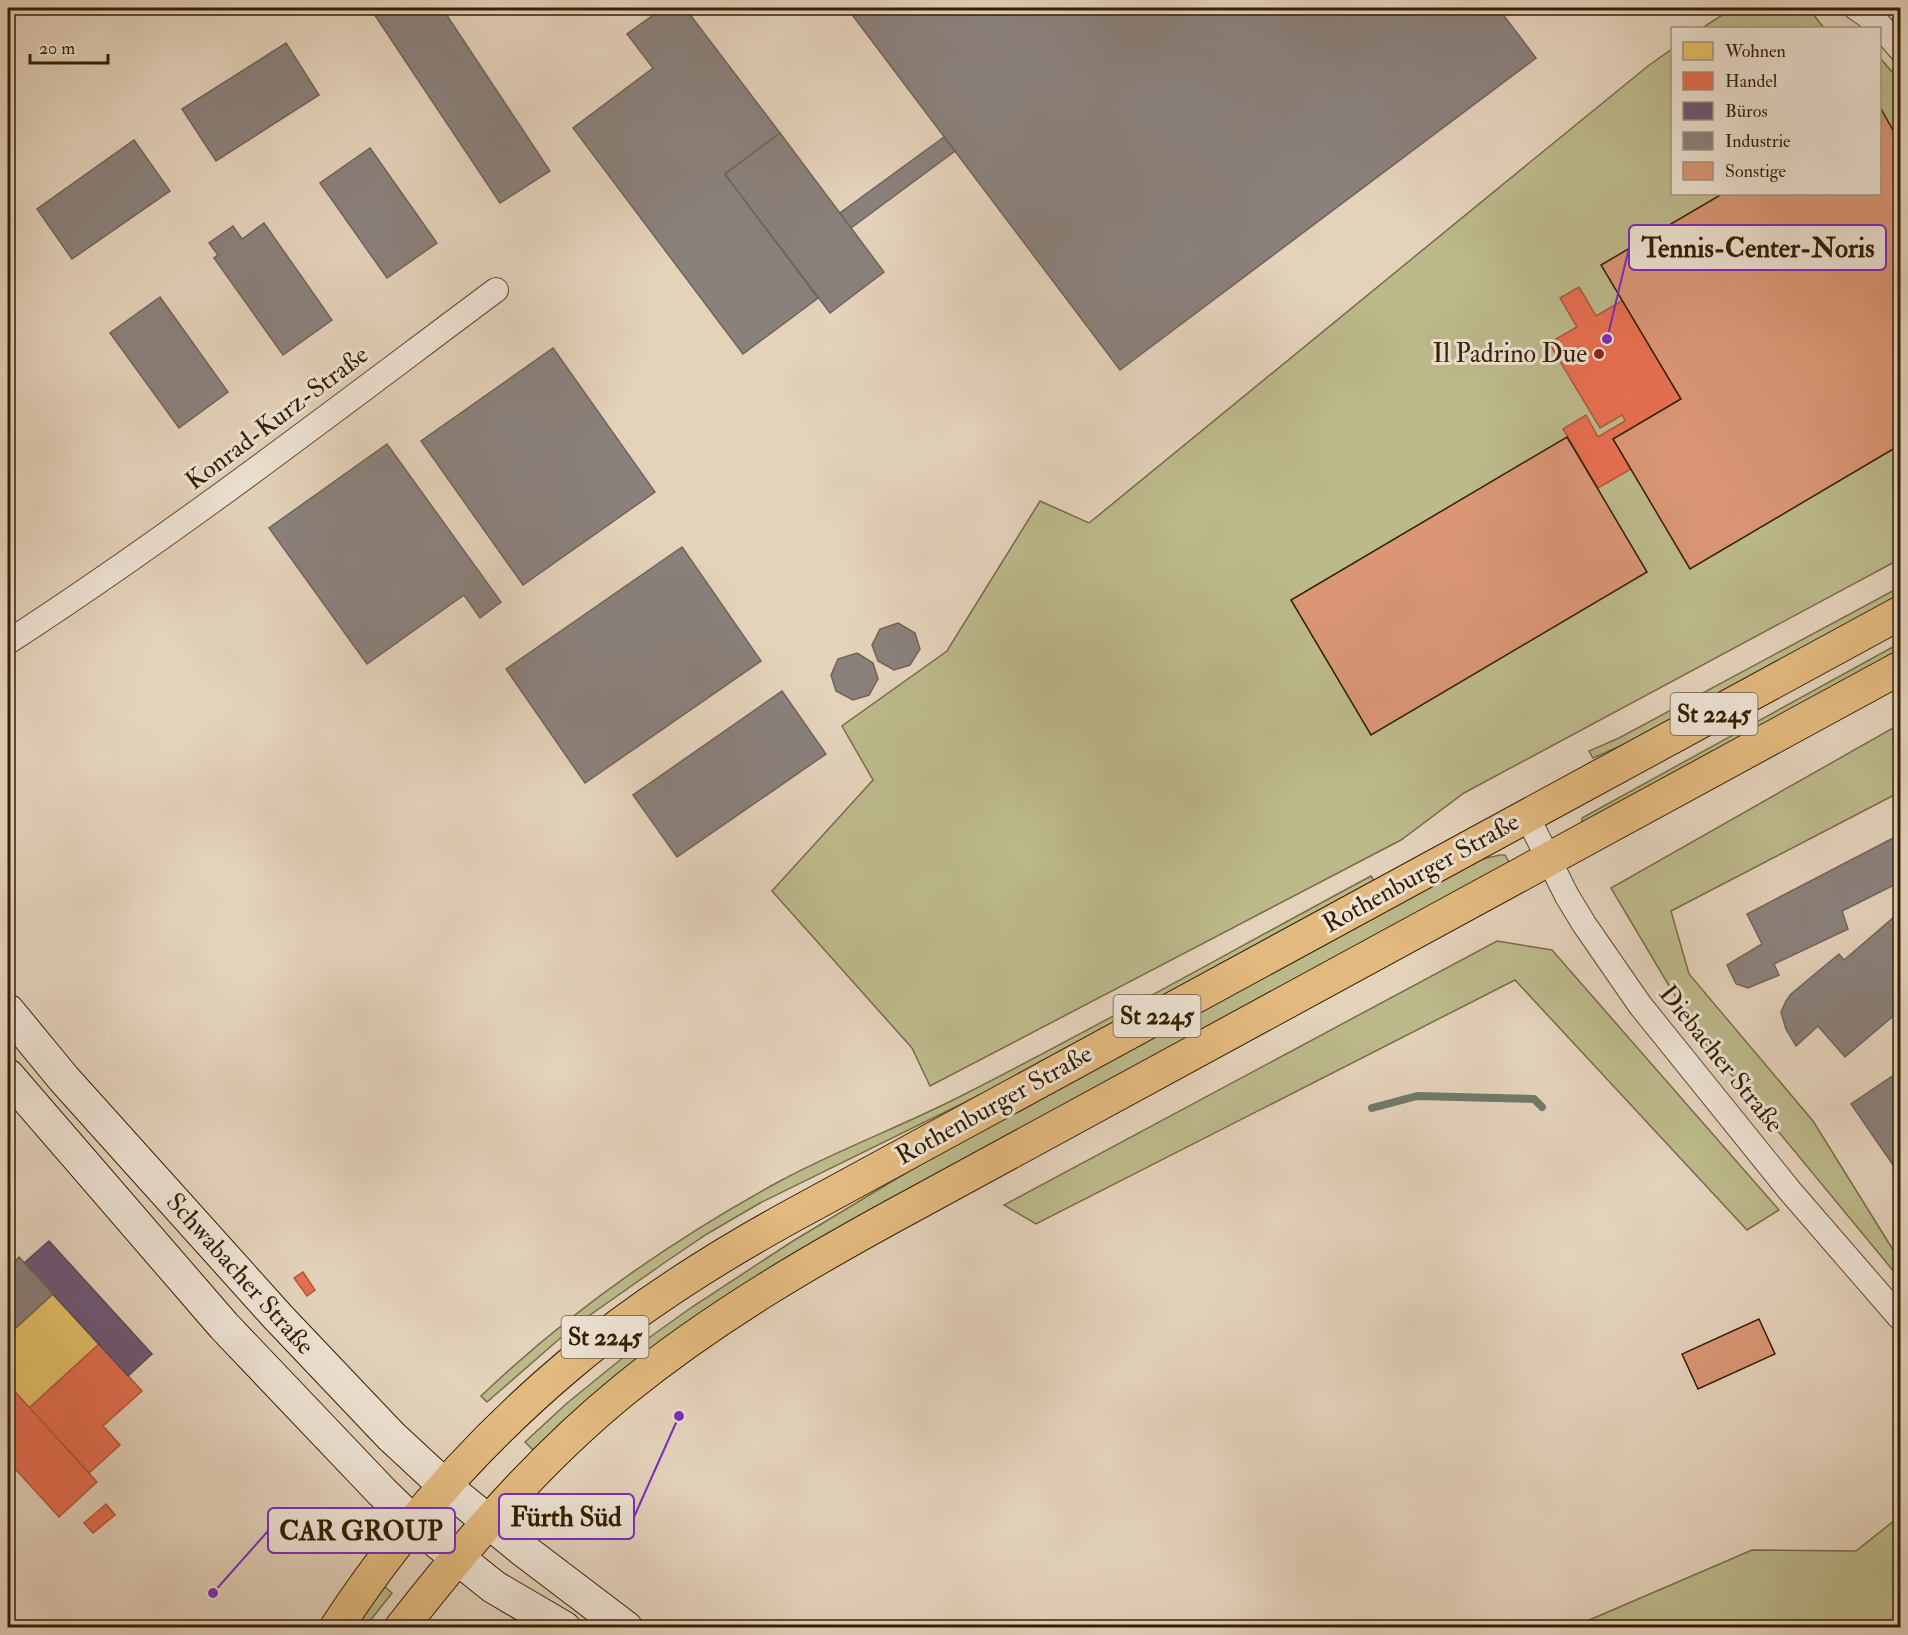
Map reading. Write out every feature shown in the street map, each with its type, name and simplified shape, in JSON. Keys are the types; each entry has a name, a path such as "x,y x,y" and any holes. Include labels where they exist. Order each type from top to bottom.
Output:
{"main road":[{"name":"Rothenburger Straße","path":"336,1628 414,1523 516,1412 570,1364 632,1317 719,1257 1900,613"},
{"name":"Rothenburger Straße","path":"401,1628 456,1558 551,1455 625,1389 678,1348 759,1293 878,1224 1900,668"},
{"name":"Schwabacher Straße","path":"8,1011 64,1080 278,1317 412,1458 626,1628"},
{"name":"Schwabacher Straße","path":"8,1076 224,1326 356,1466 414,1523 456,1558 494,1587 564,1628"}],"street":[{"path":"1856,8 1878,23 1900,49"},
{"name":"Konrad-Kurz-Straße","path":"8,642 91,588 196,513 496,290"},
{"name":"Konrad-Kurz-Straße","path":"8,659 91,588"},
{"name":"Diebacher Straße","path":"1527,816 1584,924 1640,1005 1790,1191 1900,1318"}],"shaded area":[{"path":"1733,8 1808,8 1823,27 1704,27"},
{"path":"1671,50 1671,195 1881,195 1881,59 1900,81 1900,559 1464,793 1401,840 930,1086 912,1048 772,891 873,780 842,726 947,651 1040,501 1089,523 1648,66"},
{"path":"1900,587 1900,597 1643,736 1593,758 1589,751 1619,738"},
{"path":"1900,643 1900,653 1586,824 1582,821 1582,818"},
{"path":"1900,724 1900,792 1671,911 1689,974 1813,1121 1900,1261 1900,1279 1697,1033 1611,888"},
{"path":"1505,855 1509,862 1507,866 912,1190 534,1451 525,1442 566,1404 636,1347 692,1307 793,1241 926,1161 1478,860"},
{"path":"1371,876 1375,882 1000,1085 760,1203 707,1234 573,1327 487,1402 481,1396 586,1306 661,1253 740,1204 802,1169 940,1106 1015,1068"},
{"path":"1497,941 1552,950 1779,1210 1747,1230 1515,980 1036,1224 1004,1205"},
{"path":"1900,1516 1900,1627 1573,1627 1752,1550 1856,1551"},
{"path":"383,1585 392,1593 365,1627 352,1628"}],"building: Wohnen":[{"path":"53,1294 99,1344 29,1408 8,1384 8,1335"}],"building: Handel":[{"path":"1579,287 1596,316 1623,300 1681,399 1613,439 1631,469 1598,488 1563,429 1586,415 1598,437 1625,421 1622,415 1600,428 1549,343 1577,327 1560,298"},
{"path":"303,1272 315,1290 307,1296 294,1278"},
{"path":"99,1344 142,1391 103,1426 120,1445 89,1473 29,1408"},
{"path":"8,1384 97,1482 59,1517 8,1461"},
{"path":"106,1504 115,1515 93,1533 84,1523"}],"building: Büros":[{"path":"49,1241 152,1354 128,1376 24,1263"}],"building: Industrie":[{"path":"370,8 442,8 550,171 500,203"},
{"path":"663,8 685,8 780,133 725,174 818,298 743,354 573,128 653,68 627,34"},
{"path":"847,8 1498,8 1536,58 1120,370"},
{"path":"286,43 319,95 216,161 182,109"},
{"path":"780,133 884,272 830,313 725,174"},
{"path":"944,137 955,151 851,228 840,213"},
{"path":"134,140 170,191 72,259 37,209"},
{"path":"370,148 437,243 387,278 320,183"},
{"path":"264,223 332,320 283,355 214,258 218,255 209,243 233,226 242,239"},
{"path":"160,297 228,392 179,428 110,333"},
{"path":"553,348 655,492 523,585 421,441"},
{"path":"387,444 501,602 480,618 464,595 367,664 269,528"},
{"path":"682,547 761,661 585,783 506,669"},
{"path":"898,623 915,633 920,649 910,665 894,670 878,661 872,645 880,629"},
{"path":"857,653 873,663 878,679 869,695 853,700 836,691 831,675 838,659"},
{"path":"782,691 826,754 677,857 633,795"},
{"path":"1895,837 1900,849 1900,882 1842,911 1848,929 1774,964 1779,975 1748,988 1736,984 1727,965 1762,944 1747,914"},
{"path":"1900,912 1900,1015 1898,1012 1845,1057 1818,1026 1796,1046 1786,1029 1781,1012 1791,994 1839,954 1844,960"},
{"path":"1900,1071 1900,1175 1851,1104"},
{"path":"19,1257 53,1294 8,1335 8,1268"}],"building: Sonstige":[{"path":"1881,109 1900,143 1900,445 1690,569 1613,439 1681,399 1601,265 1720,195 1881,195"},
{"path":"1567,437 1647,572 1371,735 1291,600"},
{"path":"1759,1319 1775,1354 1698,1389 1682,1354"}],"waterway":[{"path":"1372,1108 1417,1096 1534,1099 1542,1107"}],"place":[{"name":"Tennis-Center-Noris","path":"1607,339"},
{"name":"Il Padrino Due","path":"1599,354"},
{"name":"Fürth Süd","path":"679,1416"},
{"name":"CAR GROUP","path":"213,1593"}]}
